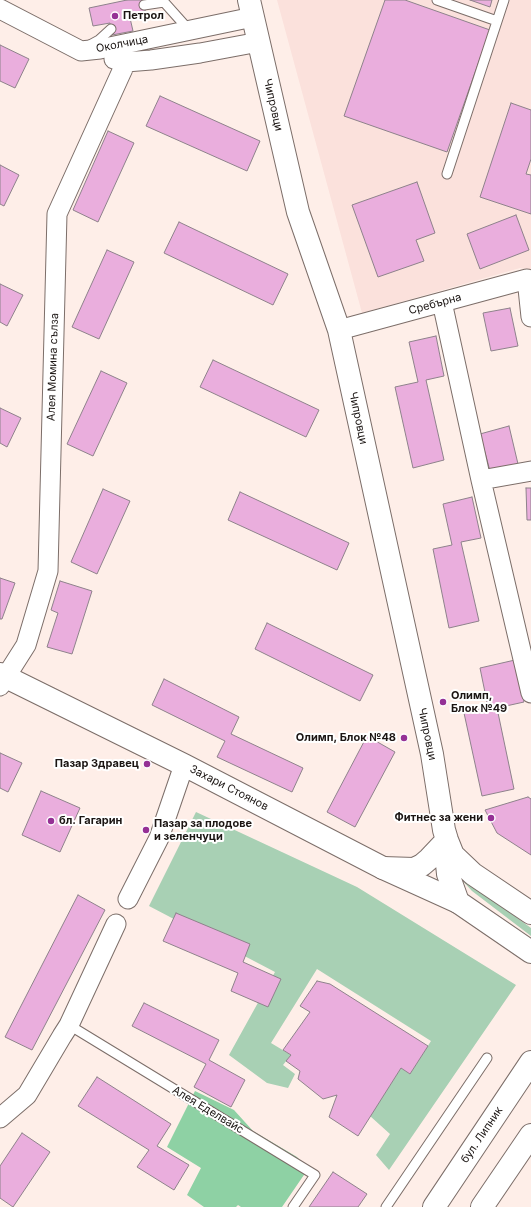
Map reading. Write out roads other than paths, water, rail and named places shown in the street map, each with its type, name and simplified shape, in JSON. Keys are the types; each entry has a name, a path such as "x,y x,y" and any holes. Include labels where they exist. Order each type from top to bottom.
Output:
{"main road":[{"name":"Чипровци","path":"251,8 298,212 339,330 432,754 444,830 447,840"},
{"name":"Захари Стоянов","path":"2,679 184,765 383,868 458,902 531,952"},
{"path":"383,868 414,869 429,859 447,840"},
{"path":"447,840 448,874 458,902"},
{"path":"447,840 453,855 473,874 531,913"},
{"name":"бул. Липник","path":"434,1207 531,1062"},
{"path":"482,1207 531,1135"}],"street":[{"name":"Околчица","path":"0,9 81,51 100,49 189,30 251,8"},
{"path":"81,51 126,62 193,54 259,42"},
{"name":"Алея Момина сълза","path":"2,679 26,645 48,571 57,214 126,62"},
{"path":"529,279 531,317"},
{"name":"Сребърна","path":"339,330 529,279"},
{"path":"442,302 481,480 531,693"},
{"path":"481,480 531,470"},
{"path":"128,899 159,838 184,765"},
{"path":"0,1118 27,1095 69,1025 116,924"}],"lane":[{"path":"437,0 497,21"},
{"path":"447,174 504,0"},
{"path":"144,5 164,2 189,30"},
{"path":"81,51 99,40 111,28"},
{"name":"Алея Еделвайс","path":"69,1025 315,1175 293,1207"},
{"path":"386,1207 487,1058"}],"place":[{"name":"Петрол","path":"115,16"},
{"name":"Олимп, Блок №49","path":"443,702"},
{"name":"Олимп, Блок №48","path":"404,738"},
{"name":"Пазар Здравец","path":"147,764"},
{"name":"Фитнес за жени","path":"491,818"},
{"name":"бл. Гагарин","path":"51,821"},
{"name":"Пазар за плодове и зеленчуци","path":"146,830"}]}
